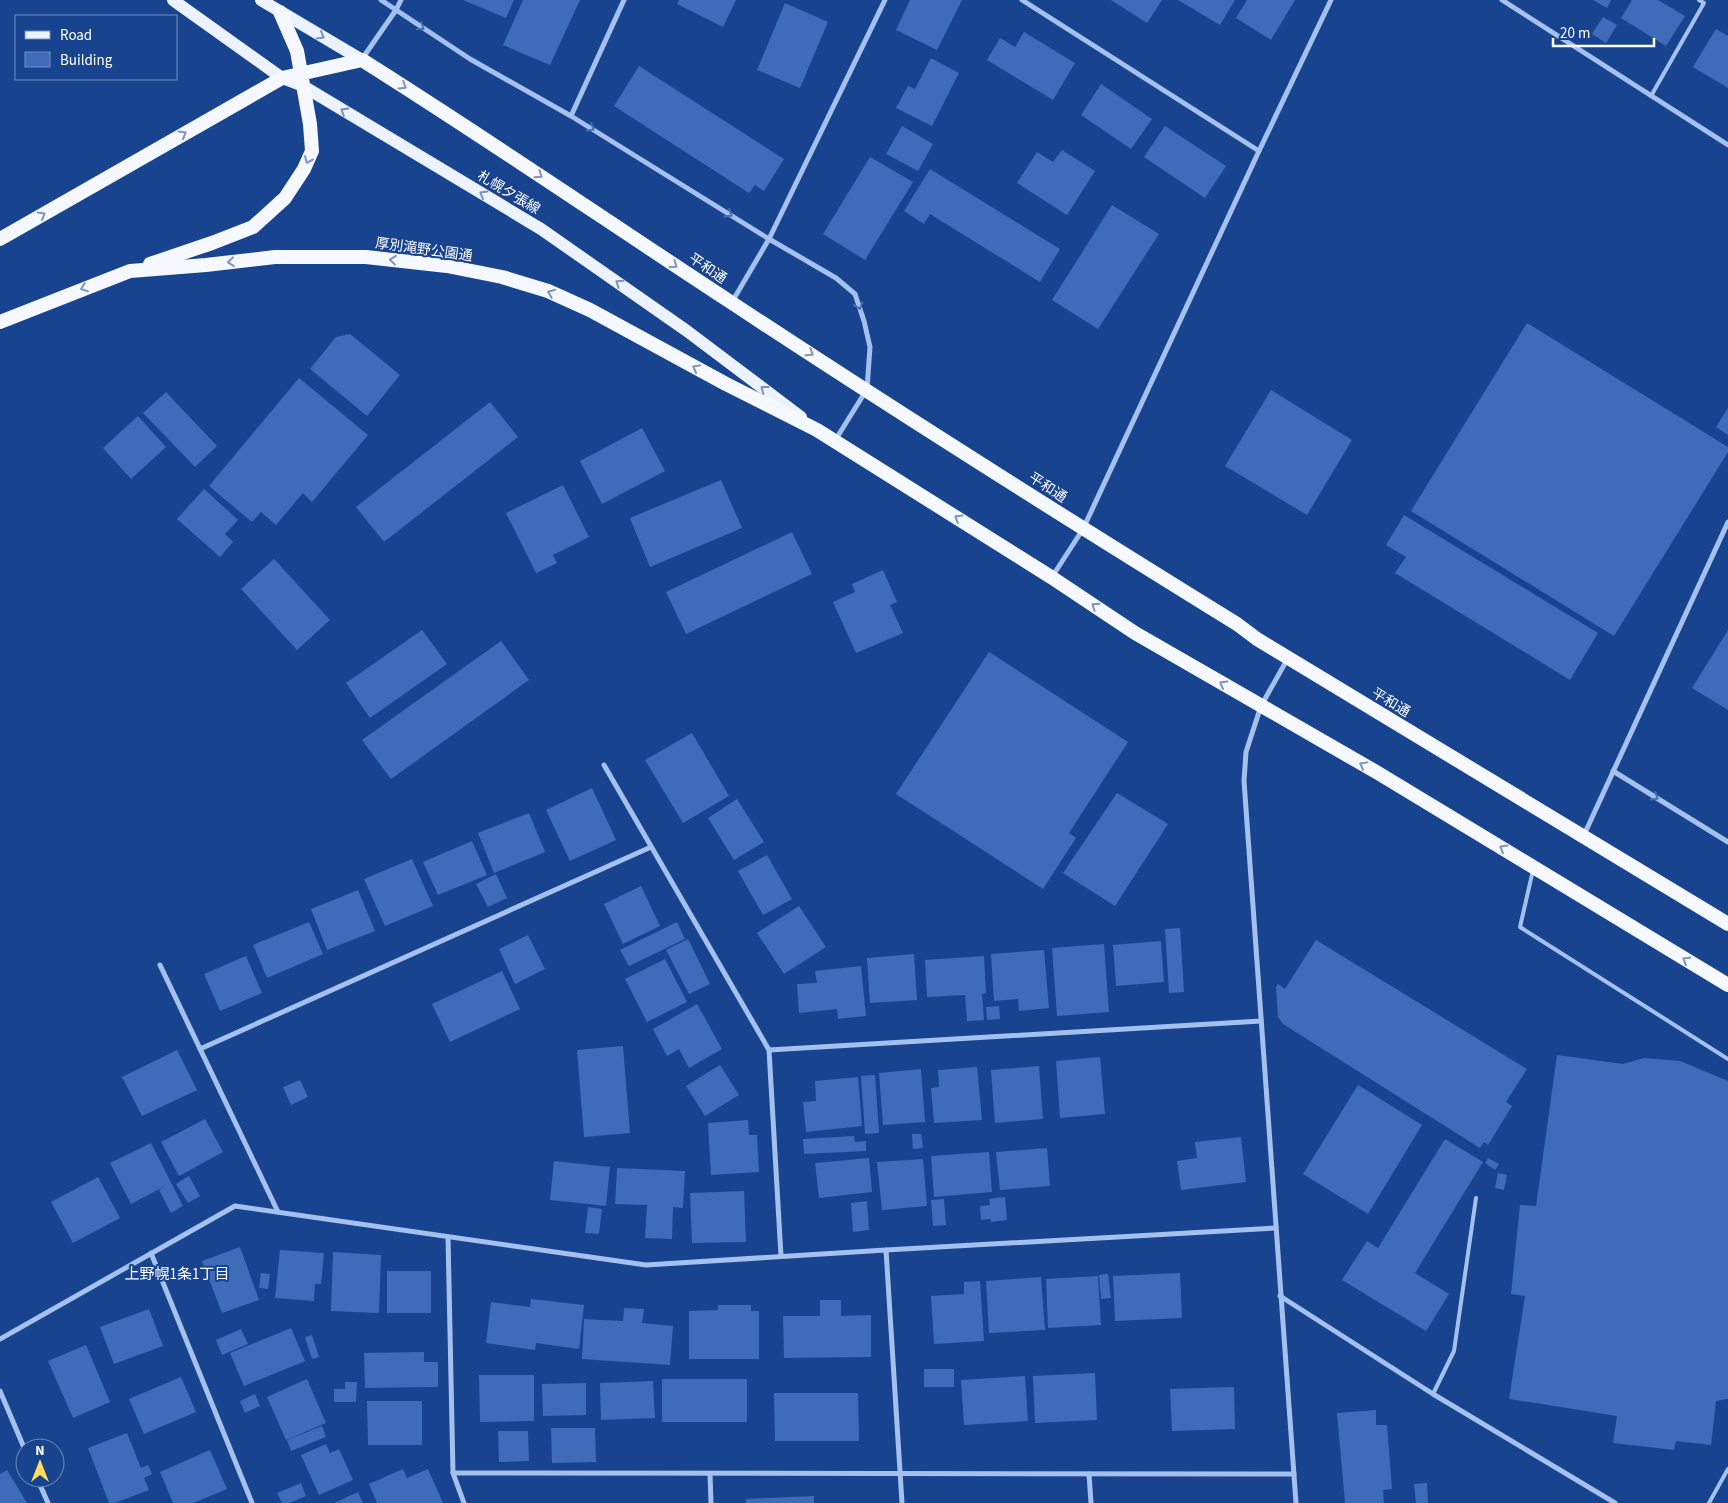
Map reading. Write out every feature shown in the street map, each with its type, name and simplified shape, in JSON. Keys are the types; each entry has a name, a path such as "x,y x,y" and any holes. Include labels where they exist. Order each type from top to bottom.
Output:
{"highway":[{"path":"130,271 212,243 253,226 285,198 304,170 312,151 310,124 297,51 280,12"},
{"path":"0,239 282,78 302,79 362,60"},
{"name":"平和通","path":"362,60 443,111 731,303 1083,529 1289,658 1728,924"},
{"name":"厚別滝野公園通","path":"0,322 130,271 275,257 366,257 446,266 502,277 548,291 590,310 726,384 817,430"},
{"path":"817,430 1051,577 1135,633 1378,773 1728,986"}],"main road":[{"path":"173,0 282,78"},
{"path":"261,0 362,60"},
{"name":"札幌夕張線","path":"302,79 540,229 687,331 817,430"}],"street":[{"path":"381,0 470,59 571,116 769,239 836,278 855,294 870,347 867,389 835,440"},
{"path":"362,60 401,0"},
{"path":"571,116 624,0"},
{"path":"731,303 769,239 885,0"},
{"path":"1022,0 1259,151"},
{"path":"1051,577 1083,529 1259,151 1332,0"},
{"path":"1505,1 1728,145"},
{"path":"1583,837 1728,522"},
{"path":"1289,658 1261,706 1246,752 1244,781 1296,1503"},
{"path":"604,765 769,1050 781,1256"},
{"path":"1613,771 1728,842"},
{"path":"200,1049 651,847"},
{"path":"160,965 278,1212"},
{"path":"769,1050 1261,1021"},
{"path":"0,1339 235,1206 646,1265 1276,1228"},
{"path":"448,1237 453,1473 464,1503"},
{"path":"886,1250 902,1503"},
{"path":"151,1253 252,1503"},
{"path":"1280,1296 1434,1394 1615,1503"},
{"path":"0,1390 20,1438"},
{"path":"453,1473 1294,1474"},
{"path":"710,1474 711,1503"},
{"path":"1089,1474 1091,1503"},
{"path":"41,1488 48,1503"}],"lane":[{"path":"1651,96 1704,3 1699,0"},
{"path":"1534,867 1520,927 1728,1059"},
{"path":"1434,1394 1454,1351 1476,1198"},
{"path":"1709,1503 1728,1469"}],"building":[{"path":"463,0 514,0 506,18"},
{"path":"523,0 580,0 550,65 503,45"},
{"path":"679,0 736,0 723,27 677,4"},
{"path":"910,0 962,0 937,50 896,30"},
{"path":"1111,0 1162,0 1147,23"},
{"path":"1178,0 1235,0 1220,25"},
{"path":"1247,0 1295,0 1271,40 1236,18"},
{"path":"1593,0 1611,0 1607,8"},
{"path":"1632,0 1658,0 1685,16 1666,46 1621,18"},
{"path":"785,3 828,22 800,88 757,70"},
{"path":"1603,17 1617,25 1606,43 1592,34"},
{"path":"1716,29 1728,36 1728,88 1693,67"},
{"path":"1024,32 1075,63 1053,100 987,60 1000,38 1015,47"},
{"path":"931,58 959,73 932,126 896,108 908,86 915,89"},
{"path":"639,66 784,159 764,191 755,185 749,193 614,106"},
{"path":"1101,84 1152,119 1131,149 1081,115"},
{"path":"902,126 933,144 918,171 886,154"},
{"path":"1165,126 1226,166 1205,198 1144,157"},
{"path":"1062,150 1095,171 1067,215 1017,183 1037,152 1053,162"},
{"path":"870,157 913,182 865,260 823,234"},
{"path":"930,169 1060,249 1040,282 930,214 924,224 904,211"},
{"path":"1112,205 1159,234 1098,329 1052,300"},
{"path":"1527,323 1728,447 1728,452 1614,636 1411,511"},
{"path":"350,334 400,375 367,416 310,369 336,337"},
{"path":"299,378 368,435 312,502 303,493 276,525 261,512 252,522 209,486"},
{"path":"1271,390 1352,440 1307,515 1225,466"},
{"path":"166,392 217,446 195,467 143,413"},
{"path":"490,402 518,437 384,542 356,507"},
{"path":"1728,408 1728,435 1716,427"},
{"path":"138,416 166,447 131,479 103,448"},
{"path":"642,428 665,471 602,504 580,461"},
{"path":"721,480 742,528 650,567 630,518"},
{"path":"563,485 589,537 553,555 557,563 536,573 506,513"},
{"path":"204,489 238,520 225,534 233,542 220,557 177,519"},
{"path":"1404,515 1598,633 1570,680 1395,573 1406,557 1386,545"},
{"path":"792,532 812,574 686,634 666,592"},
{"path":"274,559 330,620 297,650 241,589"},
{"path":"883,570 897,602 890,605 903,633 856,653 833,602 855,592 852,584"},
{"path":"422,630 447,664 370,718 346,683"},
{"path":"1728,630 1728,710 1692,688"},
{"path":"501,641 529,680 391,779 362,740"},
{"path":"989,652 1128,742 1069,833 1076,838 1043,889 896,794"},
{"path":"692,733 729,796 683,823 645,760"},
{"path":"592,788 616,840 570,861 546,810"},
{"path":"1117,793 1168,824 1115,906 1063,873"},
{"path":"737,799 764,842 734,860 708,818"},
{"path":"529,813 545,852 494,873 478,833"},
{"path":"472,841 487,875 438,895 423,862"},
{"path":"767,855 792,899 763,915 738,871"},
{"path":"412,859 433,906 385,926 364,879"},
{"path":"496,874 507,898 488,907 476,884"},
{"path":"641,886 660,926 623,944 604,904"},
{"path":"358,890 375,931 327,950 311,909"},
{"path":"799,906 826,947 784,974 757,933"},
{"path":"309,922 323,954 267,978 253,945"},
{"path":"677,922 685,939 629,966 620,950"},
{"path":"1180,928 1184,992 1169,993 1165,929"},
{"path":"528,935 545,969 515,984 499,949"},
{"path":"688,939 710,984 689,994 666,950"},
{"path":"1316,940 1527,1069 1506,1102 1512,1106 1488,1145 1484,1142 1480,1148 1283,1024 1278,1017 1276,987 1278,984 1285,989"},
{"path":"1161,941 1164,982 1116,986 1113,945"},
{"path":"1104,944 1109,1012 1057,1016 1052,948"},
{"path":"1044,950 1049,1008 1019,1011 1018,999 994,1001 991,954"},
{"path":"914,954 917,1000 870,1003 867,958"},
{"path":"246,956 262,993 220,1011 204,974"},
{"path":"984,956 986,993 982,994 984,1020 967,1021 965,995 927,997 925,960"},
{"path":"665,959 687,1002 647,1022 625,979"},
{"path":"861,966 866,1016 838,1019 837,1009 799,1013 797,984 817,983 815,971"},
{"path":"502,971 520,1009 450,1042 432,1004"},
{"path":"697,1004 722,1049 689,1068 679,1049 667,1056 653,1029"},
{"path":"999,1006 1000,1019 987,1020 986,1007"},
{"path":"623,1046 630,1133 584,1137 577,1050"},
{"path":"177,1050 197,1090 142,1116 122,1077"},
{"path":"1557,1055 1623,1064 1644,1058 1680,1061 1728,1081 1728,1399 1716,1401 1711,1445 1676,1441 1674,1450 1613,1443 1617,1416 1509,1399 1525,1296 1511,1294 1520,1205 1536,1206"},
{"path":"1100,1057 1105,1114 1060,1118 1056,1061"},
{"path":"720,1065 739,1095 705,1116 686,1086"},
{"path":"1039,1066 1043,1119 995,1123 991,1070"},
{"path":"977,1067 982,1120 934,1123 931,1088 939,1087 938,1070"},
{"path":"921,1069 925,1122 883,1125 879,1073"},
{"path":"875,1075 879,1133 865,1134 861,1076"},
{"path":"858,1077 862,1126 806,1132 803,1102 816,1101 815,1081"},
{"path":"300,1080 308,1097 291,1105 283,1087"},
{"path":"1358,1085 1422,1125 1368,1214 1303,1174"},
{"path":"205,1119 223,1152 179,1176 161,1142"},
{"path":"748,1120 749,1135 757,1135 759,1172 711,1175 708,1123"},
{"path":"912,1134 921,1134 923,1148 913,1149"},
{"path":"854,1136 855,1142 866,1141 866,1151 804,1154 803,1139"},
{"path":"1241,1137 1246,1182 1181,1190 1177,1161 1197,1158 1195,1142"},
{"path":"1445,1139 1483,1162 1415,1273 1449,1294 1426,1331 1342,1280 1367,1241 1378,1248"},
{"path":"151,1143 183,1206 171,1213 159,1190 165,1186 131,1204 110,1163"},
{"path":"1047,1148 1050,1186 1000,1190 996,1152"},
{"path":"989,1152 992,1192 934,1197 931,1156"},
{"path":"869,1158 872,1192 819,1198 815,1163"},
{"path":"1488,1158 1499,1164 1495,1170 1485,1163"},
{"path":"923,1159 927,1206 882,1210 877,1162"},
{"path":"554,1161 610,1167 606,1206 550,1200"},
{"path":"617,1168 685,1171 683,1208 673,1207 672,1239 645,1238 647,1205 615,1204"},
{"path":"1498,1173 1507,1175 1504,1190 1495,1188"},
{"path":"189,1176 200,1196 188,1203 176,1184"},
{"path":"98,1177 120,1218 73,1243 51,1202"},
{"path":"744,1191 746,1242 692,1243 690,1193"},
{"path":"1005,1197 1007,1220 991,1222 991,1219 981,1220 980,1206 990,1205 989,1199"},
{"path":"944,1199 946,1225 933,1226 931,1200"},
{"path":"867,1201 869,1230 853,1232 851,1203"},
{"path":"588,1207 602,1209 599,1234 585,1233"},
{"path":"240,1247 259,1300 222,1313 202,1261"},
{"path":"280,1250 324,1253 321,1284 315,1284 314,1301 275,1298"},
{"path":"333,1252 381,1255 379,1313 331,1311"},
{"path":"387,1271 431,1271 431,1313 387,1313"},
{"path":"261,1273 270,1274 268,1289 259,1288"},
{"path":"1180,1273 1182,1318 1115,1321 1113,1276"},
{"path":"1108,1274 1111,1298 1101,1299 1099,1275"},
{"path":"1098,1276 1101,1325 1048,1328 1046,1279"},
{"path":"1041,1277 1045,1330 989,1333 986,1281"},
{"path":"980,1281 984,1341 934,1344 931,1296 964,1294 964,1282"},
{"path":"531,1299 584,1305 579,1349 536,1343 535,1350 486,1343 491,1302 530,1307"},
{"path":"820,1300 841,1300 841,1316 871,1315 871,1357 784,1358 783,1316 820,1316"},
{"path":"718,1305 751,1305 751,1311 759,1311 759,1359 689,1359 689,1311 718,1310"},
{"path":"624,1308 644,1309 642,1323 673,1326 670,1365 582,1359 584,1319 623,1321"},
{"path":"149,1309 163,1346 114,1364 100,1327"},
{"path":"291,1328 305,1361 244,1386 230,1353"},
{"path":"241,1329 248,1344 222,1355 216,1340"},
{"path":"312,1335 319,1357 312,1359 305,1337"},
{"path":"86,1345 110,1402 73,1418 48,1361"},
{"path":"424,1352 424,1362 438,1362 438,1387 365,1388 364,1353"},
{"path":"924,1369 954,1369 954,1387 924,1387"},
{"path":"1095,1373 1097,1420 1035,1423 1033,1376"},
{"path":"479,1375 534,1375 534,1421 480,1422"},
{"path":"1025,1376 1028,1421 964,1425 961,1380"},
{"path":"181,1377 196,1412 144,1434 129,1399"},
{"path":"307,1379 326,1423 286,1440 267,1397"},
{"path":"662,1379 747,1379 747,1422 662,1422"},
{"path":"653,1381 655,1418 601,1420 600,1383"},
{"path":"345,1382 357,1382 356,1402 334,1402 334,1389 345,1389"},
{"path":"586,1383 586,1415 543,1416 542,1384"},
{"path":"1234,1387 1235,1429 1172,1431 1170,1389"},
{"path":"774,1393 858,1393 859,1441 775,1441"},
{"path":"255,1394 260,1406 245,1413 240,1401"},
{"path":"367,1401 422,1401 422,1445 368,1445"},
{"path":"1376,1410 1376,1425 1387,1425 1392,1489 1383,1490 1384,1503 1345,1503 1337,1413"},
{"path":"322,1426 326,1437 291,1451 287,1440"},
{"path":"551,1428 595,1428 596,1462 552,1463"},
{"path":"498,1431 528,1431 529,1461 499,1462"},
{"path":"127,1433 141,1468 148,1465 152,1474 144,1478 149,1490 115,1503 109,1503 88,1448"},
{"path":"326,1444 330,1453 339,1449 353,1480 319,1495 301,1455"},
{"path":"210,1450 227,1489 193,1503 173,1503 160,1472"},
{"path":"403,1469 407,1478 428,1469 443,1503 377,1503 369,1484"},
{"path":"7,1470 15,1483 15,1488 18,1488 27,1503 0,1503 0,1474"},
{"path":"301,1483 306,1496 289,1503 282,1503 277,1493"},
{"path":"1427,1483 1428,1503 1416,1503 1414,1484"},
{"path":"358,1492 363,1503 334,1503"},
{"path":"814,1496 814,1503 746,1503 746,1499"}],"district":[{"name":"上野幌1条1丁目","path":"177,1274"}]}
